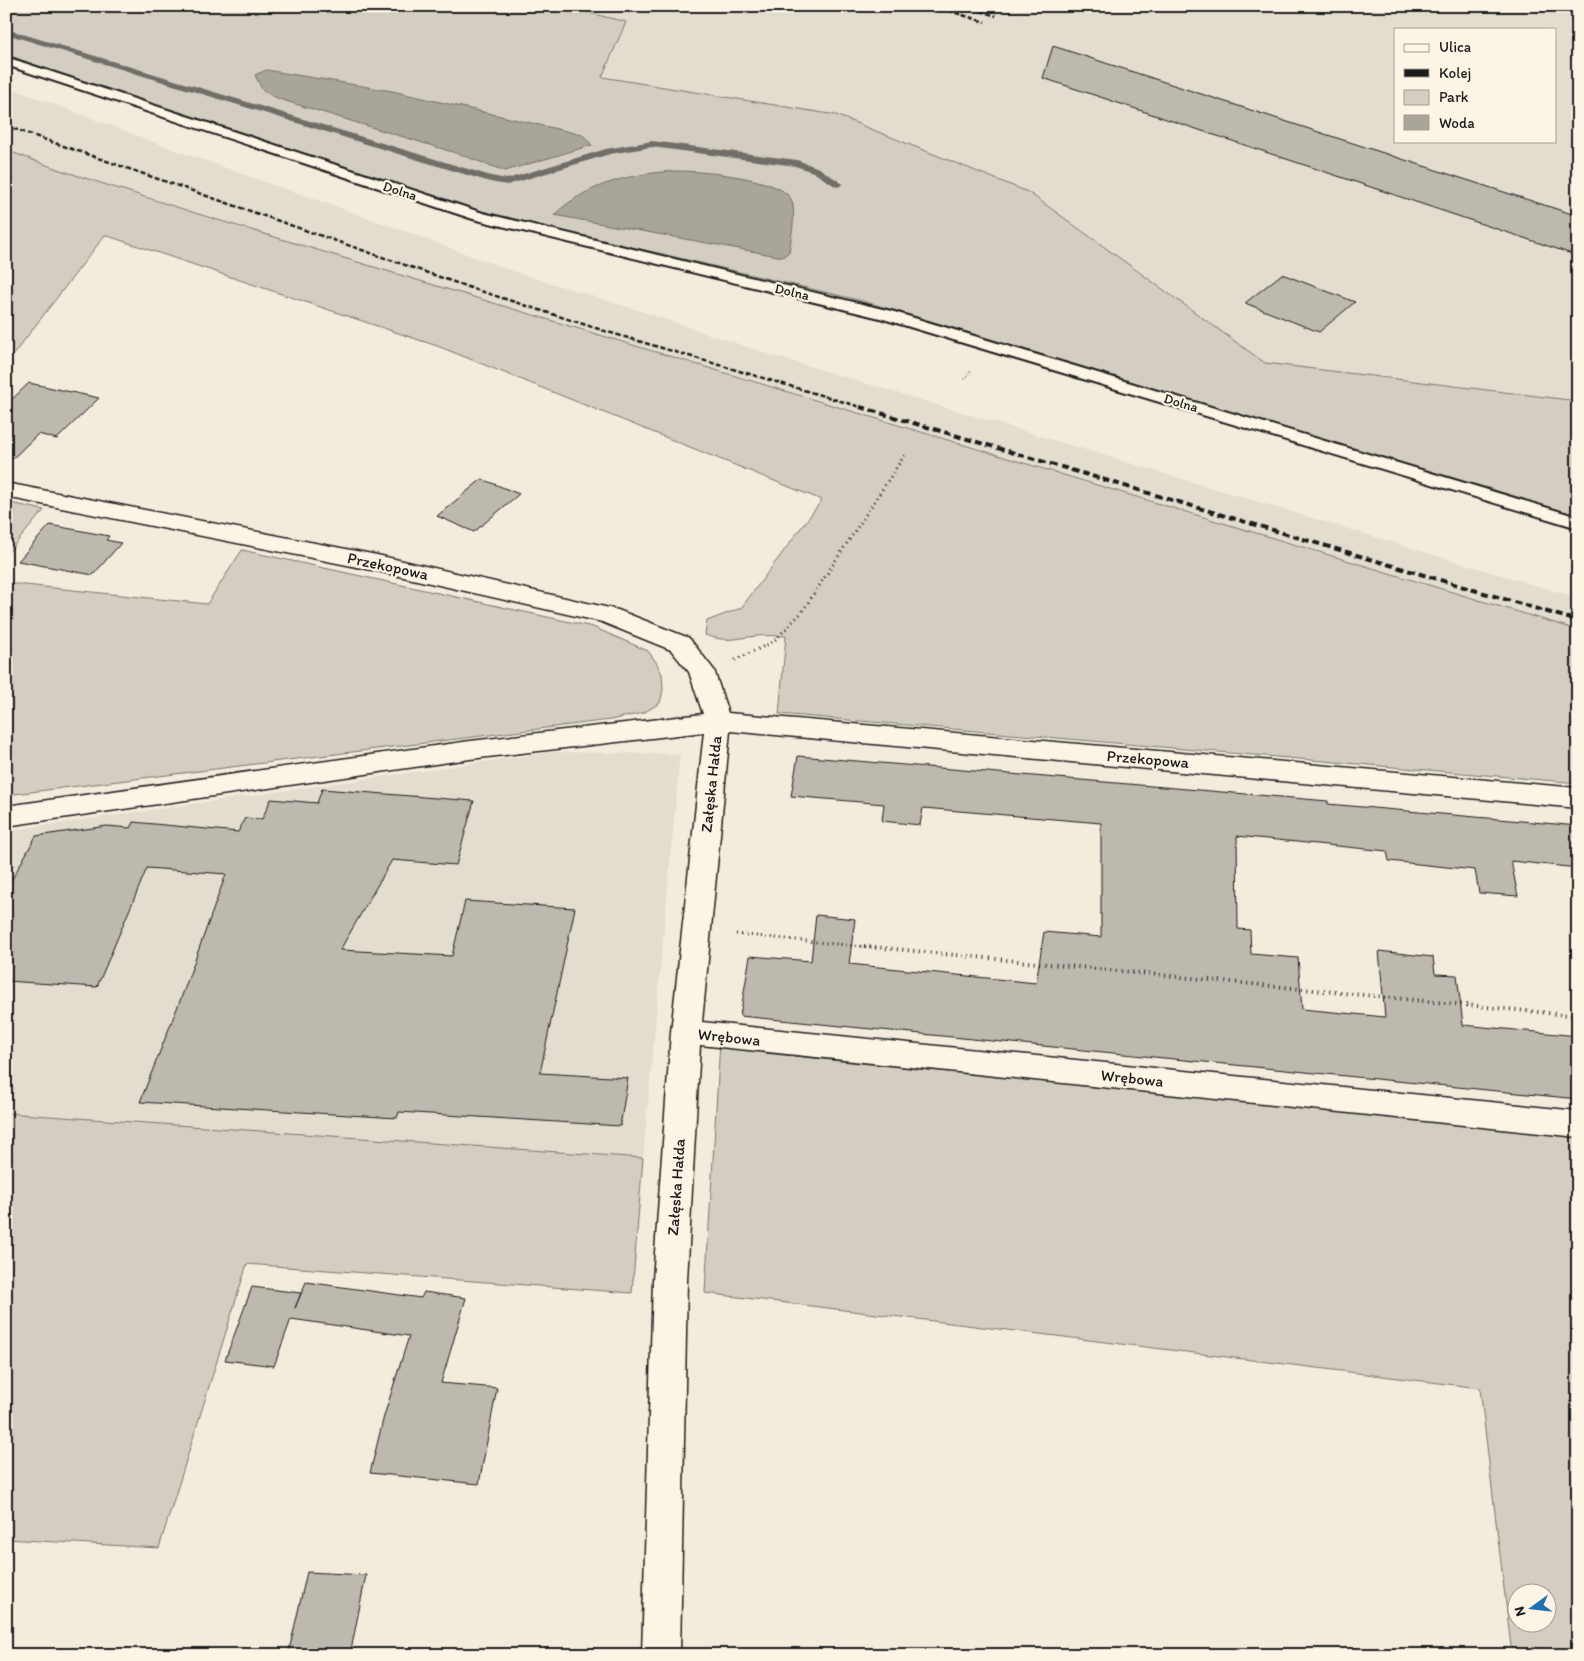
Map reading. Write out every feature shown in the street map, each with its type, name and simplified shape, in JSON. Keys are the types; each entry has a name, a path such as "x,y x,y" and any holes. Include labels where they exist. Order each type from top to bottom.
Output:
{"street":[{"name":"Przekopowa","path":"6,490 377,563 608,616 680,644 701,670 718,721"},
{"name":"Przekopowa","path":"6,816 470,750 718,721 1578,798"},
{"name":"Załęska Hałda","path":"661,1655 670,1280 686,1032 718,721"},
{"name":"Wrębowa","path":"686,1032 1578,1124"}],"lane":[{"name":"Dolna","path":"6,61 478,216 885,314 1578,523"}],"path":[{"path":"701,670 738,659 762,648 788,628 815,596 906,453"},
{"path":"695,930 1578,1016"}],"shaded area":[{"path":"561,6 1578,6 1578,401 1265,363 1028,192 836,115 602,77 626,22"},
{"path":"6,86 175,150 521,274 635,309 768,354 1578,598 1578,630 759,382 358,263 60,170 6,150"},
{"path":"553,752 680,754 643,1158 6,1113 6,831"}],"green space":[{"path":"6,6 561,6 626,22 602,77 836,115 1028,192 1265,363 1578,401 1578,516 863,301 487,213 64,76 6,54"},
{"path":"6,150 60,170 208,217 1578,630 1578,783 779,714 786,636 719,639 705,635 707,621 741,608 822,500 440,347 105,235 6,364"},
{"path":"6,502 44,510 6,555"},
{"path":"242,550 593,627 648,651 662,674 663,690 660,703 643,713 610,720 6,795 6,583 207,604"},
{"path":"720,1042 1578,1130 1578,1655 1512,1655 1509,1634 1556,1634 1556,1584 1506,1584 1506,1605 1480,1388 705,1293"},
{"path":"6,1113 643,1158 632,1293 247,1264 159,1548 6,1539"}],"water":[{"path":"266,70 392,91 583,135 592,145 505,171 456,153 279,99 263,91 255,75"},
{"path":"677,171 703,172 756,180 784,191 791,199 794,211 789,252 783,257 554,215 581,195 611,182 644,174"}],"building":[{"path":"1053,46 1578,216 1578,256 1043,78"},
{"path":"1282,274 1355,302 1319,332 1245,303"},
{"path":"29,383 99,398 57,439 38,434 6,465 6,405"},
{"path":"482,479 519,494 474,532 437,516"},
{"path":"50,525 109,536 106,540 121,543 93,575 18,561"},
{"path":"798,756 1328,801 1328,804 1578,826 1578,868 1511,861 1518,896 1479,893 1475,870 1389,861 1387,851 1237,836 1238,929 1250,930 1251,954 1298,958 1302,1009 1385,1017 1379,951 1433,957 1435,974 1457,975 1463,1025 1578,1036 1578,1099 740,1016 750,956 811,961 816,915 855,919 849,964 1036,983 1044,932 1101,937 1101,823 923,808 920,825 882,821 884,804 791,796"},
{"path":"322,789 474,801 456,865 392,860 340,950 452,956 465,901 575,908 540,1073 628,1078 620,1126 399,1112 397,1118 140,1102 183,993 226,874 147,868 97,987 6,981 6,890 36,836 107,826 130,828 133,822 238,832 245,818 262,819 271,799 317,803"},
{"path":"306,1282 421,1298 424,1292 466,1298 441,1383 497,1388 479,1484 370,1473 384,1416 409,1336 291,1319 274,1366 225,1360 252,1287 301,1293 295,1308"},
{"path":"307,1572 366,1575 350,1655 288,1655"}],"waterway":[{"path":"6,31 490,179 507,182 609,151 652,144 797,163 816,170 838,184"}],"railway":[{"path":"934,6 985,22"},
{"path":"966,6 996,16"},
{"path":"6,126 471,288 608,332 864,408"},
{"path":"860,407 1578,621"}]}
